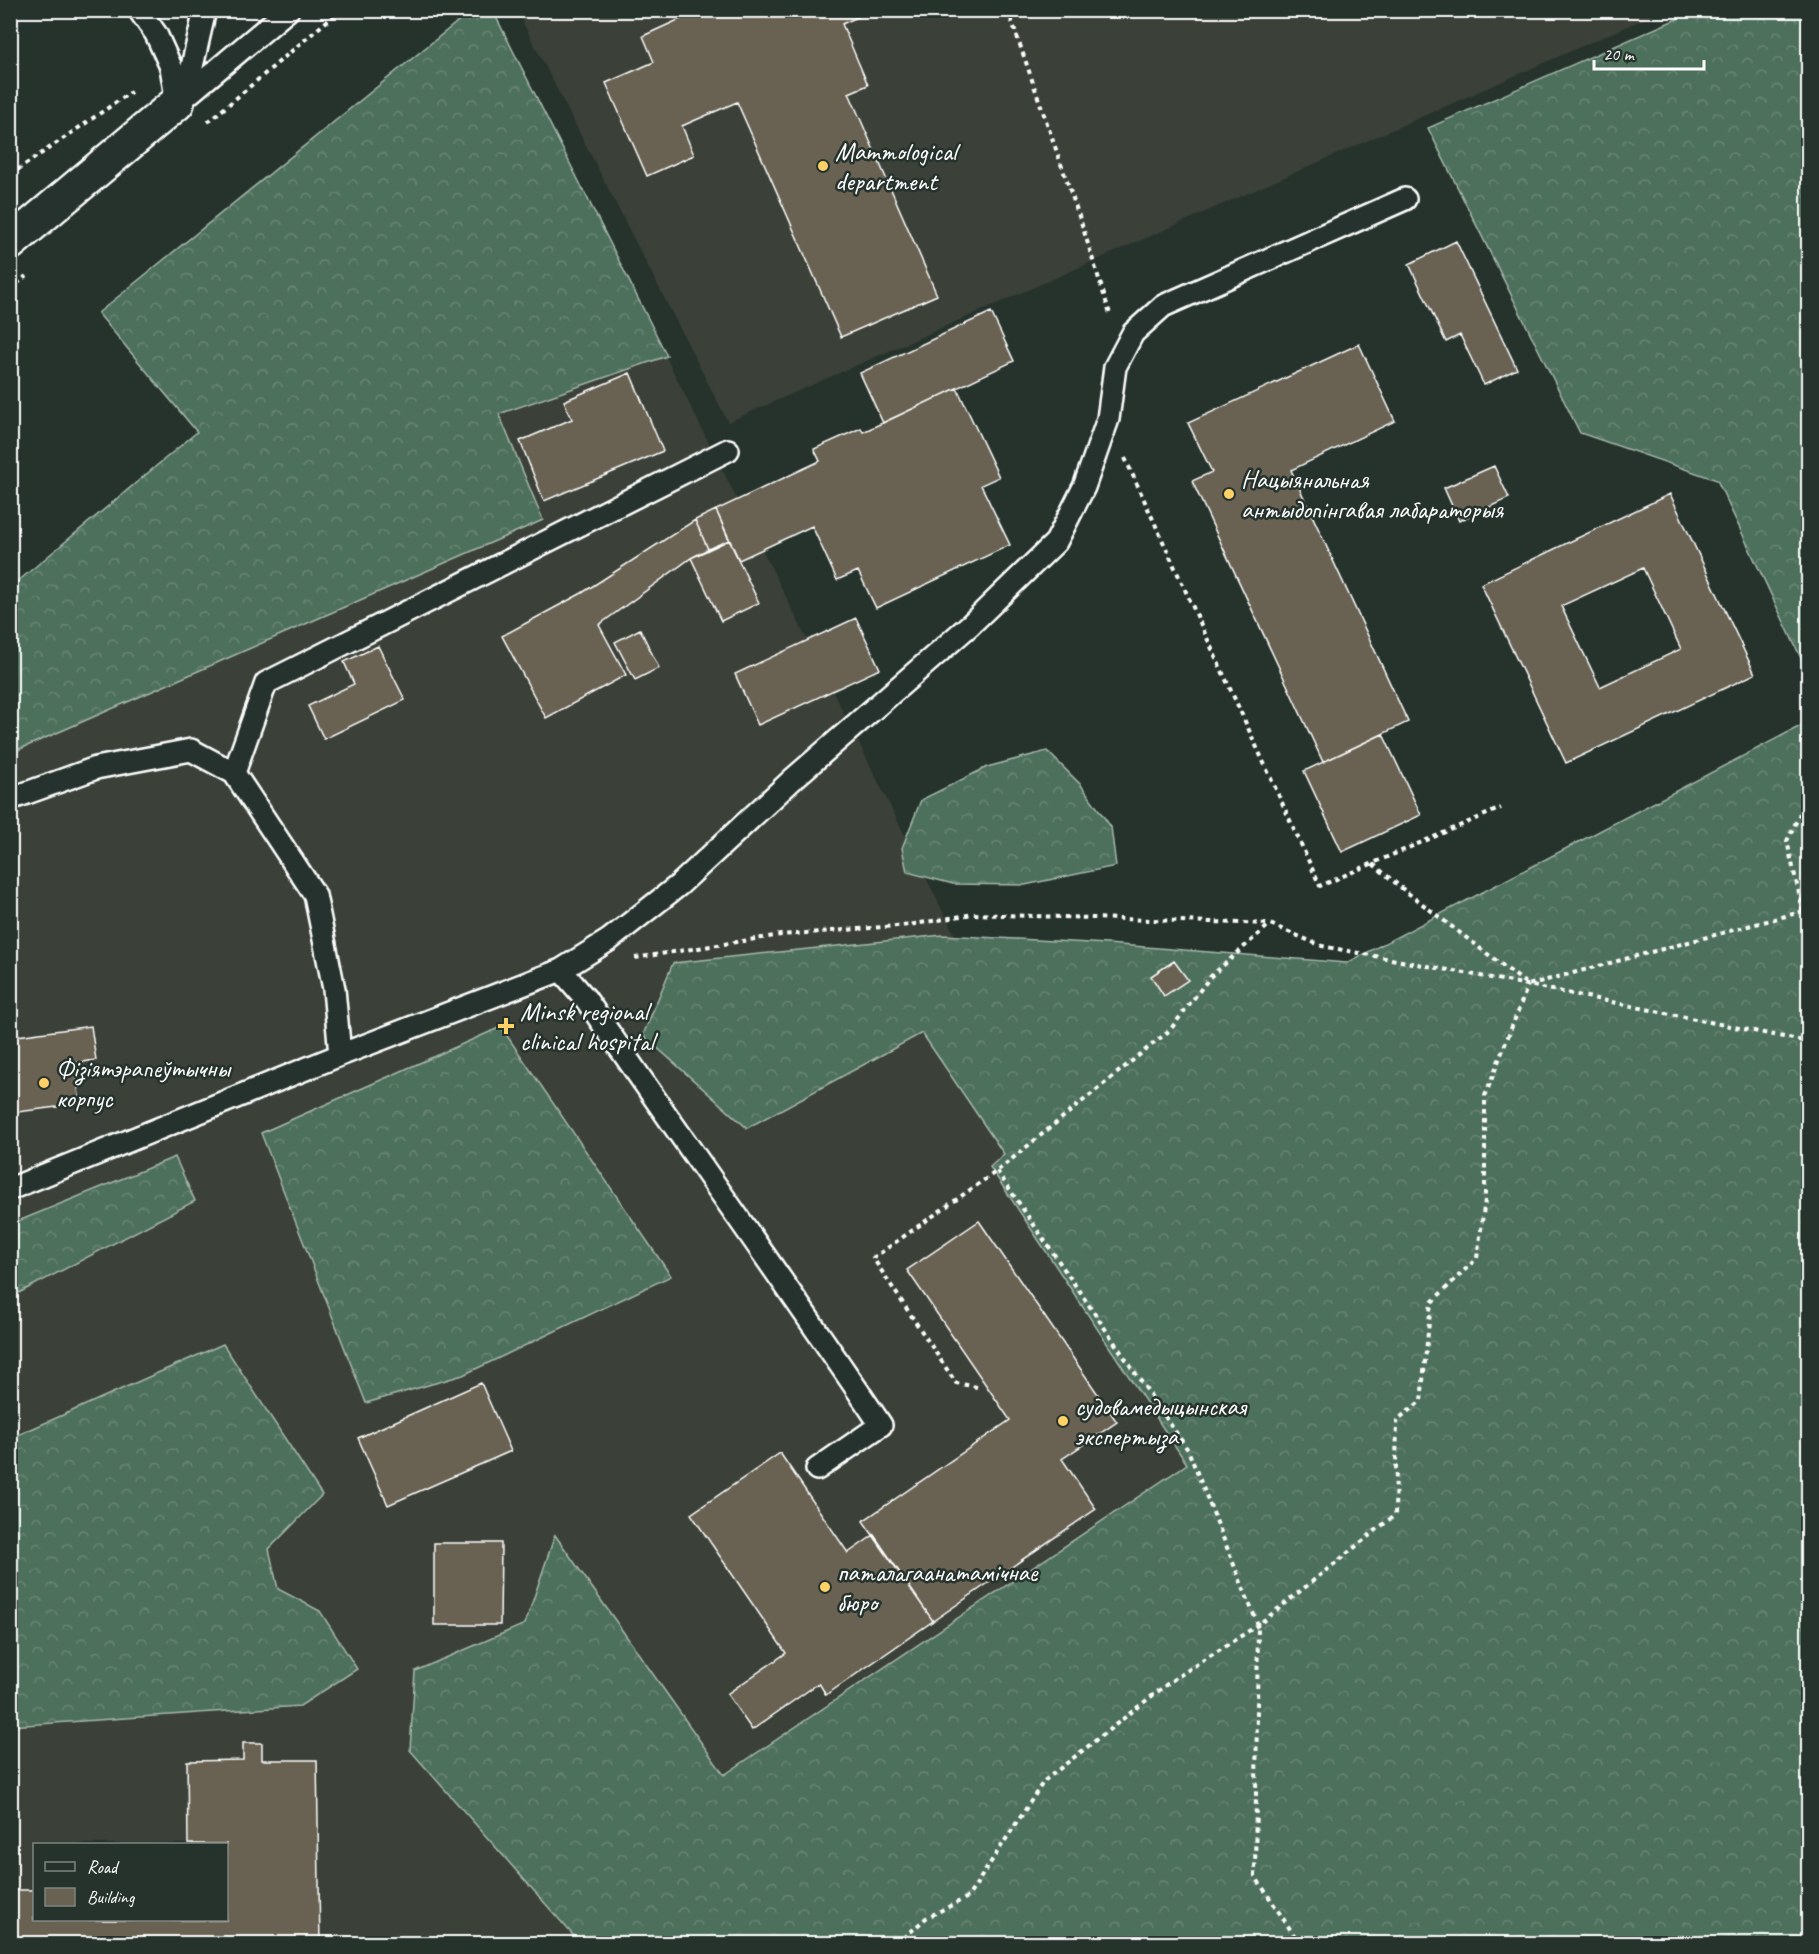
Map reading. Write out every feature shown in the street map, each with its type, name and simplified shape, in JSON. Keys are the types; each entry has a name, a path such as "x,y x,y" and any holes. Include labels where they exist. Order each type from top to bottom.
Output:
{"street":[{"path":"10,243 181,100"}],"lane":[{"path":"139,10 156,34 171,67 181,100"},
{"path":"181,100 206,10"},
{"path":"181,100 288,10"},
{"path":"10,1189 340,1055 561,970 609,940 679,885 793,779 970,626 1056,542 1084,488 1108,419 1115,367 1133,333 1163,306 1406,199"},
{"path":"234,773 266,684 728,450"},
{"path":"10,799 96,768 191,750 234,773 315,895 334,989 340,1055"},
{"path":"561,970 585,998 882,1425 817,1469"}],"path":[{"path":"1008,10 1082,225 1122,352"},
{"path":"10,175 131,92"},
{"path":"1108,419 1320,886 1501,808"},
{"path":"1809,797 1787,841 1809,928"},
{"path":"1373,864 1528,985"},
{"path":"1528,985 1809,910"},
{"path":"631,959 781,935 909,925 973,914 1270,924 1322,946 1809,1042"},
{"path":"977,1387 956,1383 873,1258 997,1171 1170,1030 1210,977 1270,924"},
{"path":"897,1944 926,1918 968,1898 1044,1781 1171,1681 1258,1625 1395,1515 1397,1420 1421,1401 1431,1303 1477,1258 1485,1200 1485,1096 1528,985"},
{"path":"997,1171 1188,1450 1258,1625 1255,1876 1300,1944"}],"shaded area":[{"name":"Minsk regional clinical hospital","path":"472,11 493,11 1219,1464 911,1943 11,1944 11,587 197,432 98,313"},
{"path":"517,11 1662,11 728,422"}],"green space":[{"path":"472,10 493,11 667,356 499,414 543,520 11,753 11,587 197,432 98,313"},
{"path":"1695,11 1808,11 1808,673 1717,480 1580,433 1428,128"},
{"path":"1808,722 1808,1943 580,1943 410,1750 415,1671 525,1624 555,1535 724,1775 1187,1464 990,1167 1004,1154 922,1033 747,1128 643,1035 673,963 943,935 1107,944 1347,963"},
{"path":"1047,751 1081,785 1111,827 1116,866 1025,885 953,884 907,872 902,848 921,800 987,767"},
{"path":"501,1027 671,1276 463,1375 366,1403 261,1133"},
{"path":"175,1157 195,1201 11,1297 11,1224"},
{"path":"223,1344 322,1495 269,1549 278,1589 320,1611 357,1669 300,1706 11,1726 11,1438"}],"building":[{"name":"Mammological department","path":"700,10 873,10 842,24 868,85 849,93 937,295 841,337 737,102 682,126 694,155 647,176 606,83 654,62 643,36"},
{"path":"1456,241 1517,369 1484,385 1460,335 1446,342 1409,264"},
{"path":"991,312 1014,361 883,423 860,373"},
{"path":"1359,344 1395,421 1291,470 1408,722 1323,762 1192,481 1212,472 1188,423"},
{"path":"630,373 663,451 544,501 520,441 572,419 564,401"},
{"path":"957,388 999,477 981,485 1010,545 876,608 858,571 837,580 812,526 739,560 716,510 820,461 814,449 861,428 863,432"},
{"path":"1494,466 1509,498 1459,521 1444,488"},
{"path":"1670,494 1755,674 1566,763 1481,584","holes":["1643,568 1681,649 1600,687 1561,606"]},
{"path":"716,510 729,540 708,549 695,520"},
{"path":"695,520 708,549 691,558 599,625 626,675 546,718 502,636 582,593"},
{"path":"729,540 759,603 721,621 691,558"},
{"path":"856,618 880,669 758,725 735,674"},
{"path":"640,629 659,668 635,680 615,642"},
{"path":"378,646 405,700 324,739 308,706 354,684 344,662"},
{"path":"1383,734 1421,815 1342,852 1304,771"},
{"path":"1174,961 1188,980 1164,996 1151,976"},
{"name":"Фізіятэрапеўтычны корпус","path":"91,1026 96,1060 75,1063 80,1104 10,1113 10,1037"},
{"name":"судовамедыцынская экспертыза","path":"979,1221 1117,1422 1062,1459 1096,1509 933,1621 863,1521 1010,1420 907,1270"},
{"path":"481,1383 511,1451 388,1505 358,1438"},
{"name":"паталагаанатамічнае бюро","path":"780,1453 848,1553 874,1535 933,1621 826,1695 819,1683 752,1730 727,1694 786,1653 691,1514"},
{"path":"434,1543 501,1543 500,1625 434,1625"},
{"path":"243,1743 262,1743 262,1760 317,1760 320,1944 10,1944 10,1890 33,1890 33,1921 228,1921 228,1843 188,1843 187,1761 243,1760"}],"place":[{"name":"Mammological department","path":"823,166"},
{"name":"Нацыянальная антыдопінгавая лабараторыя","path":"1229,494"},
{"name":"Minsk regional clinical hospital","path":"506,1026"},
{"name":"Фізіятэрапеўтычны корпус","path":"44,1083"},
{"name":"судовамедыцынская экспертыза","path":"1063,1421"},
{"name":"паталагаанатамічнае бюро","path":"825,1587"}]}
